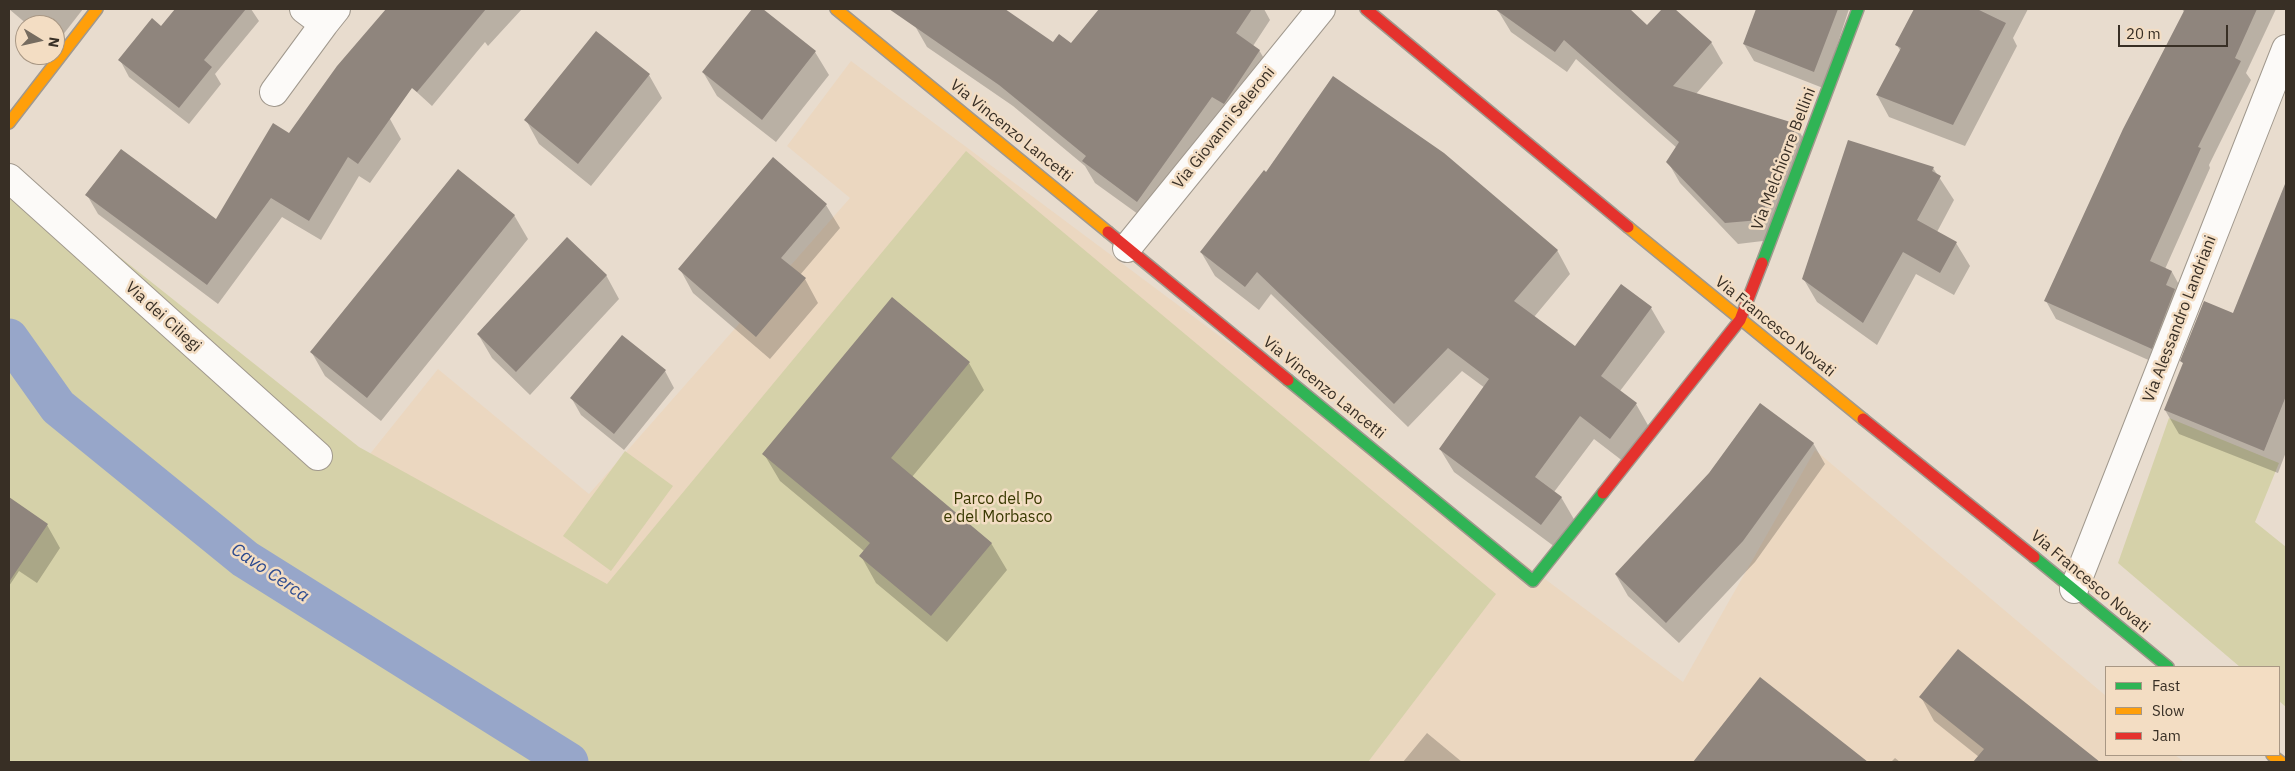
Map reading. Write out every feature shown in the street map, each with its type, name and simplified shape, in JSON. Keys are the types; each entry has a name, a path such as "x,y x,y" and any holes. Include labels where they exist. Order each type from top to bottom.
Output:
{"street":[{"path":"9,123 97,9"},
{"name":"Via Vincenzo Lancetti","path":"836,9 1533,581 1740,320"},
{"name":"Via Giovanni Seleroni","path":"1127,248 1321,9"},
{"name":"Via Francesco Novati","path":"1366,9 1740,320 2167,666"},
{"name":"Via Melchiorre Bellini","path":"1740,320 1858,9"},
{"path":"274,92 321,14"},
{"name":"Via Alessandro Landriani","path":"2074,590 2286,50"},
{"name":"Via dei Ciliegi","path":"9,178 318,456"}],"shaded area":[{"name":"Parco del Po e del Morbasco","path":"851,61 1683,682 1815,450 2105,695 2105,756 2176,756 2184,762 677,762 321,515 438,369 589,494 850,198 787,146"}],"green space":[{"name":"Parco del Po e del Morbasco","path":"966,151 1496,594 1368,762 9,762 9,169 359,447 607,584"},
{"path":"2169,418 2279,463 2255,522 2286,547 2286,707 2280,702 2280,666 2239,666 2118,563"},
{"path":"625,451 673,486 611,571 563,536"}],"building":[{"path":"175,9 246,9 204,60 212,67 179,108 118,60 152,18 161,26"},
{"path":"386,9 486,9 417,92 412,88 358,164 348,157 309,221 271,198 207,285 85,195 121,149 216,219 273,123 289,133 337,66"},
{"path":"752,9 763,9 816,51 762,120 702,72"},
{"path":"889,9 1005,9 1053,42 1059,34 1071,43 1099,9 1252,9 1236,33 1260,50 1224,104 1212,97 1137,202 1082,161 1086,156 999,85"},
{"path":"1495,9 1630,9 1647,25 1662,9 1675,9 1712,42 1673,86 1797,124 1760,220 1725,223 1666,162 1679,142 1564,40 1555,52"},
{"path":"1756,9 1838,9 1814,72 1743,44"},
{"path":"1914,9 1977,9 2006,23 1953,125 1876,95 1901,48 1895,45"},
{"path":"2185,9 2257,9 2235,58 2241,61 2198,147 2201,148 2150,261 2172,271 2166,285 2175,289 2152,349 2044,301 2123,129"},
{"path":"596,31 650,74 578,164 524,120"},
{"path":"1333,76 1444,153 1558,250 1514,301 1575,346 1621,284 1652,307 1601,376 1637,403 1610,439 1580,416 1535,477 1562,497 1541,525 1439,449 1489,379 1448,348 1394,404 1257,272 1245,287 1200,252 1264,170 1266,172"},
{"path":"1848,140 1934,167 1932,171 1941,176 1917,220 1957,242 1940,273 1903,252 1863,323 1802,279"},
{"path":"773,157 827,204 781,258 806,278 756,337 678,269"},
{"path":"458,169 515,215 367,398 310,352"},
{"path":"2285,184 2286,396 2264,451 2164,410 2183,363 2180,361 2204,301 2233,313"},
{"path":"567,237 607,275 516,372 477,334"},
{"path":"892,297 970,362 891,458 992,543 931,616 859,556 870,543 762,454"},
{"path":"622,335 666,370 614,434 570,398"},
{"path":"1760,403 1814,443 1743,541 1666,623 1615,574 1709,473"},
{"path":"9,497 48,524 9,582"},
{"path":"1958,649 2100,762 1973,762 1984,749 1919,697"},
{"path":"1760,677 1868,762 1693,762"}],"waterway":[{"name":"Cavo Cerca","path":"9,338 58,407 245,559 569,762"}],"traffic: fast":[{"path":"1762,263 1858,9"},
{"path":"1288,380 1533,581 1603,493"},
{"path":"2034,557 2167,666"}],"traffic: slow":[{"path":"9,123 97,9"},
{"path":"836,9 1108,232"},
{"path":"1628,227 1863,419"},
{"path":"2273,756 2281,762"}],"traffic: jam":[{"path":"1366,9 1628,227"},
{"path":"1108,232 1288,380"},
{"path":"1603,493 1740,320 1762,263"},
{"path":"1863,419 2034,557"}]}
